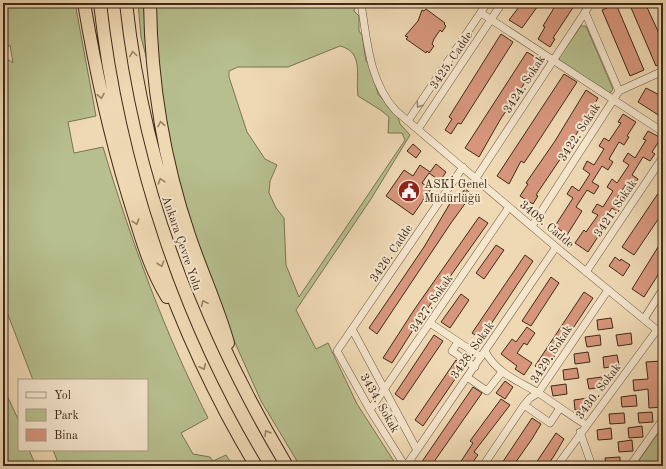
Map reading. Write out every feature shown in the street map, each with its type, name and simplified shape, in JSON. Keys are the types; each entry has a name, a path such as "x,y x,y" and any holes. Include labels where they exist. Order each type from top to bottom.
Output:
{"highway":[{"path":"84,3 103,106 140,236 155,278 187,331"},
{"path":"100,3 109,68 129,159 152,240 170,291 187,331 217,396 256,466"},
{"name":"Ankara Çevre Yolu","path":"126,3 134,64 144,112 168,204 200,295 236,375 261,423 287,466"},
{"path":"150,3 153,63 158,110 167,153 188,234 223,328 236,375"}],"street":[{"name":"3408. Cadde","path":"361,3 376,82 386,100 408,121 556,247 663,335"},
{"name":"3425. Cadde","path":"408,121 487,3"},
{"name":"3425. Cadde","path":"418,129 502,3"},
{"name":"3424. Sokak","path":"476,178 591,3"},
{"path":"585,12 619,91 663,71"},
{"path":"481,13 663,132"},
{"name":"3422. Sokak","path":"532,226 619,91"},
{"name":"3421. Sokak","path":"586,272 663,157"},
{"name":"3426. Cadde","path":"337,351 462,167"},
{"name":"3427. Sokak","path":"370,410 384,392 509,207"},
{"name":"3428. Sokak","path":"405,466 556,247"},
{"path":"644,319 663,289"},
{"name":"3429. Sokak","path":"483,466 524,405 530,398 538,393 608,290"},
{"path":"430,323 458,342 483,354 502,372 538,393 586,426"},
{"path":"352,329 384,392 417,450"},
{"name":"3430. Sokak","path":"557,466 580,432 657,330"},
{"path":"458,342 452,351 475,366"},
{"name":"3434. Sokak","path":"337,351 370,410 405,466"},
{"path":"467,377 487,390 502,372"},
{"path":"524,405 550,423 560,408"},
{"path":"630,466 663,419"},
{"path":"580,432 592,466"}],"green space":[{"path":"3,3 75,3 96,116 68,122 74,153 103,147 125,217 163,319 208,418 181,433 193,454 210,457 213,461 226,455 233,466 51,466 57,460 53,451 148,451 148,379 33,379 3,302 3,60 9,60 13,63 10,45 3,52"},
{"path":"138,3 145,3 147,60 141,37"},
{"path":"155,3 356,3 354,11 359,16 359,31 362,35 366,61 370,65 378,94 398,117 400,124 410,135 371,199 296,310 316,349 328,343 357,404 397,466 300,466 261,401 232,336 179,191 160,99","holes":["340,46 348,49 356,60 358,96 389,117 388,133 402,133 405,140 299,297 286,265 284,218 276,208 269,193 270,181 277,165 265,159 247,132 229,77 229,71 238,67 288,67"]},
{"path":"581,26 586,26 613,89 609,93 559,60 559,57"},
{"path":"3,387 18,419 18,451 29,451 36,466 3,466"},
{"path":"663,426 663,466 635,466"}],"building":[{"path":"522,3 540,3 522,28 509,20"},
{"path":"557,3 576,3 553,38 555,39 550,47 538,39 545,27 543,26"},
{"path":"629,3 645,3 663,42 663,62 656,66"},
{"path":"616,4 644,70 630,76 602,10"},
{"path":"426,9 445,23 444,24 446,26 442,32 440,30 434,39 432,44 434,46 429,53 427,51 426,53 406,39 408,37 405,36 418,21 422,10 424,11"},
{"path":"501,34 513,42 461,124 458,123 451,134 445,130 452,119 449,117"},
{"path":"527,52 540,60 500,120 479,157 465,148"},
{"path":"564,74 577,82 524,163 521,161 509,184 497,176"},
{"path":"646,88 663,97 663,118 638,102"},
{"path":"586,90 598,98 571,143 536,195 538,196 533,204 520,196 528,184 526,183 555,141"},
{"path":"623,114 636,122 627,136 629,137 624,145 619,142 609,159 613,162 608,170 602,166 592,182 599,186 594,194 587,190 576,207 582,211 567,235 555,226 573,198 567,194 572,186 579,191 590,174 583,169 587,161 594,165 604,149 599,146 604,138 609,141 621,123 618,122"},
{"path":"648,131 661,138 652,152 655,154 650,161 643,157 632,175 638,179 633,186 627,183 616,200 623,204 618,212 612,208 601,225 606,229 601,236 599,235 588,252 575,243 584,230 586,232 598,215 592,212 597,204 603,207 613,191 607,187 612,179 617,183 629,165 623,161 628,153 635,158 646,140 643,139"},
{"path":"413,144 421,151 416,158 407,151"},
{"path":"436,164 446,172 440,181 429,173 422,183 431,189 413,215 386,196 404,170 413,176 420,165 430,172"},
{"path":"663,186 663,212 634,255 622,247"},
{"path":"465,189 472,194 377,334 369,328 424,247 452,200 460,191 462,193"},
{"path":"479,217 488,223 420,319 392,363 383,358 414,310"},
{"path":"663,239 663,267 644,297 632,289"},
{"path":"496,245 504,250 484,279 476,273"},
{"path":"525,255 533,261 481,339 472,333"},
{"path":"615,257 630,265 623,276 609,266"},
{"path":"551,277 559,283 531,326 522,321"},
{"path":"584,292 593,298 544,372 535,366"},
{"path":"461,294 469,300 450,328 441,322"},
{"path":"611,318 613,328 598,330 597,320"},
{"path":"527,327 535,333 527,345 524,343 517,353 532,363 524,375 515,369 517,366 501,354 512,339 516,342"},
{"path":"631,333 632,344 618,346 616,335"},
{"path":"434,335 443,341 403,400 395,394"},
{"path":"600,335 601,345 587,347 585,337"},
{"path":"588,352 590,362 575,364 574,354"},
{"path":"617,355 619,365 604,368 603,357"},
{"path":"456,360 464,366 423,426 415,420"},
{"path":"661,361 663,378 663,407 649,408 648,389 634,391 633,380 648,379 646,362"},
{"path":"577,368 579,378 564,380 563,370"},
{"path":"602,377 603,387 589,389 587,379"},
{"path":"505,381 513,387 505,399 496,393"},
{"path":"566,384 567,394 553,396 551,386"},
{"path":"473,387 482,393 431,466 419,466"},
{"path":"636,395 637,406 622,407 621,397"},
{"path":"588,398 590,408 575,410 574,400"},
{"path":"501,399 510,405 474,452 478,455 470,466 458,466 473,443 470,441"},
{"path":"652,412 653,422 639,423 638,413"},
{"path":"624,413 625,423 610,424 609,414"},
{"path":"532,418 541,424 532,439 513,466 500,466"},
{"path":"642,426 643,437 629,438 628,428"},
{"path":"611,428 612,439 598,440 597,430"},
{"path":"556,433 564,439 554,456 547,466 534,466"},
{"path":"632,440 633,451 619,452 618,442"},
{"path":"620,457 620,466 606,466 605,458"}],"place":[{"name":"ASKİ Genel Müdürlüğü","path":"409,191"}]}
